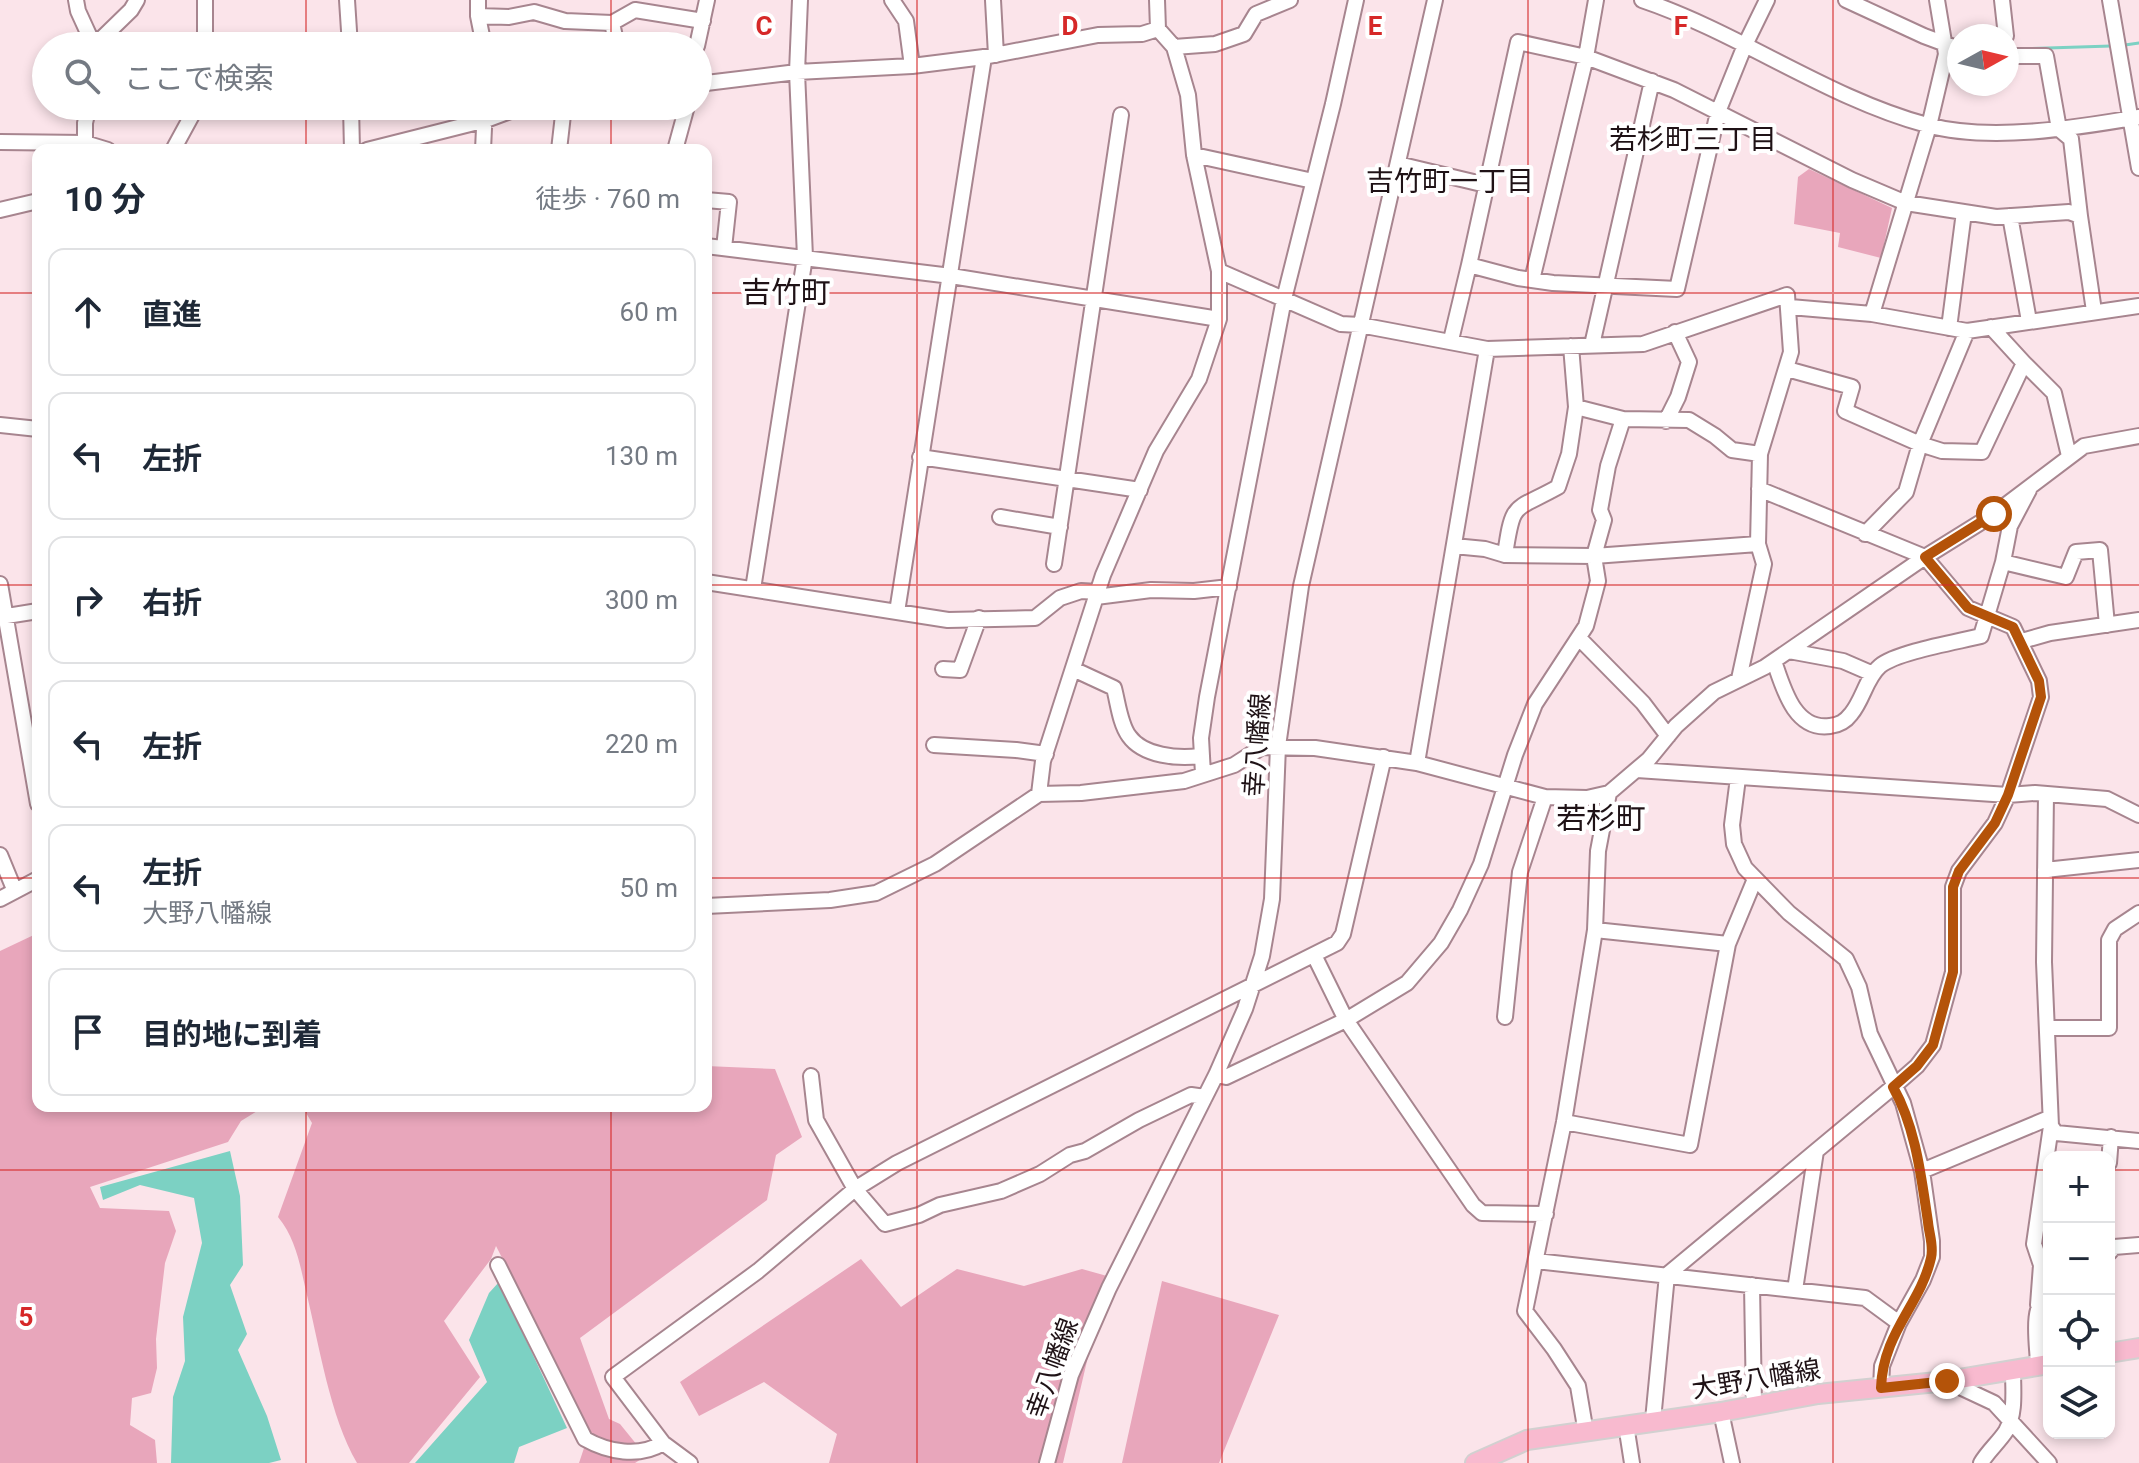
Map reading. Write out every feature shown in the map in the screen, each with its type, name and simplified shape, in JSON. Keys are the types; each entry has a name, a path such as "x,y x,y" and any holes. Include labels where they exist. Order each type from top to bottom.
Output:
{"main road":[{"path":"2115,1352 2139,1348"},
{"name":"大野八幡線","path":"1475,1463 1527,1440 1721,1412 1818,1394 1947,1381 2043,1365"}],"street":[{"path":"76,0 88,32"},
{"path":"108,32 137,0"},
{"path":"205,0 205,32"},
{"path":"347,0 349,32"},
{"path":"478,0 481,32"},
{"path":"700,32 707,0"},
{"path":"753,589 805,257 797,72 800,0"},
{"path":"892,0 906,21 912,66"},
{"path":"897,612 920,457 990,56 993,0"},
{"path":"1039,794 1046,754 1097,594 1156,451 1199,379 1219,319 1219,271 1194,155 1188,95 1174,47 1158,29 1157,0"},
{"path":"1174,47 1215,44 1244,34 1256,14 1290,0"},
{"path":"1203,774 1200,756 1207,697 1284,299 1356,0"},
{"name":"幸八幡線","path":"1047,1463 1071,1375 1109,1288 1216,1075 1254,984 1262,956 1272,899 1278,746 1301,586 1435,0"},
{"path":"1532,280 1586,57 1596,0"},
{"path":"1642,0 1679,12 1877,108 1929,126 1986,132 2059,129 2134,118"},
{"path":"1469,265 1553,283 1677,289 1718,112 1767,0"},
{"path":"1937,0 1947,31"},
{"path":"2002,0 2005,24"},
{"path":"2110,0 2134,118 2139,168"},
{"path":"1854,2 1947,45"},
{"path":"478,16 509,17 534,12 565,21 612,23 635,10 703,21"},
{"path":"612,23 614,32"},
{"path":"712,82 797,72 912,66 990,56 1098,35 1142,34 1158,29"},
{"path":"1451,340 1518,42 1586,57 1652,81 1852,180 1906,203 1996,217 2069,212 2080,216"},
{"path":"1872,314 1929,126 1947,53"},
{"path":"2019,56 2046,56 2059,129 2071,139 2094,311"},
{"path":"1592,345 1652,81"},
{"path":"1054,564 1121,115"},
{"path":"85,143 86,120"},
{"path":"176,144 189,120"},
{"path":"351,120 352,144"},
{"path":"386,144 463,120"},
{"path":"483,144 485,120"},
{"path":"560,144 562,120"},
{"path":"677,144 683,120"},
{"path":"0,142 88,144"},
{"path":"1194,155 1313,181"},
{"path":"1398,164 1486,185"},
{"path":"712,201 729,202 724,248"},
{"path":"0,210 32,202"},
{"path":"1949,328 1964,212"},
{"path":"2010,216 2029,321"},
{"path":"712,247 951,276 1219,319"},
{"path":"1219,271 1341,324 1451,340 1487,349 1643,344 1787,295 1791,352 1760,454 1758,544 1764,564 1739,679"},
{"path":"1790,307 1872,314 1967,331 2139,306"},
{"path":"1991,327 2054,393 2069,456"},
{"path":"1865,534 1906,492 1920,444 1967,331"},
{"path":"1666,421 1678,397 1689,362 1675,332"},
{"path":"1505,555 1510,518 1522,503 1558,487 1569,454 1576,407 1571,346"},
{"path":"1417,763 1487,349"},
{"path":"1787,369 1852,387 1845,411 1920,444 1942,451 1982,452 2024,363"},
{"path":"1576,407 1623,419 1689,420 1732,450 1760,454"},
{"path":"1216,1075 1226,1077 1346,1020 1407,983 1441,943 1481,864 1515,755 1535,704 1579,638 1594,601 1598,581 1594,556 1604,520 1600,510 1608,466 1623,419"},
{"path":"0,425 32,428"},
{"path":"712,906 830,900 876,893 935,864 1039,794 1081,793 1184,781 1234,765 1262,747 1384,757 1545,797 1587,798 1609,793 1637,770 1698,705 1774,661 1925,557 1994,514 2084,446 2139,436"},
{"path":"920,457 1140,490"},
{"path":"1774,661 1784,693 1796,713 1824,727 1840,724 1852,714 1873,674 1887,662 1981,636 2003,562 2010,526 2033,483"},
{"path":"1653,1420 1667,1275 1893,1087 1917,1066 1933,1045 1953,972 1953,887 1959,871 1995,823 2008,795 2041,697 2039,681 2013,627 1968,608 1925,557 1759,489"},
{"path":"1000,517 1060,527"},
{"path":"1454,546 1485,549 1505,555 1594,556 1758,544"},
{"path":"2003,562 2066,577 2076,552 2100,550 2107,625"},
{"path":"712,583 948,620 1035,618 1060,598 1081,591 1097,594 1229,587"},
{"path":"0,584 3,617 32,772"},
{"path":"3,617 32,612"},
{"path":"943,669 960,670 979,618"},
{"path":"2022,641 2050,633 2139,620"},
{"path":"1579,638 1643,703 1668,736"},
{"path":"1789,651 1843,661 1873,674"},
{"path":"1073,669 1114,688 1128,736 1139,746 1153,752 1200,756"},
{"path":"934,745 1046,754"},
{"path":"690,1463 663,1443 613,1377 758,1271 855,1189 897,1163 1337,943 1343,934 1384,757"},
{"path":"1637,770 2107,799 2139,815"},
{"path":"1738,778 1732,825 1734,844 1745,868 1789,913 1846,959 1859,987 1870,1034 1903,1103 1922,1171 1932,1257 1899,1323 1882,1366 1881,1388"},
{"path":"1586,1433 1578,1386 1525,1311 1564,1122 1595,930 1598,851 1609,793"},
{"path":"2044,1295 2041,1265 2034,1244 2050,1122 2044,962 2046,794"},
{"path":"1505,1017 1520,872 1545,797"},
{"path":"0,855 14,889"},
{"path":"2045,870 2139,860"},
{"path":"1564,1122 1690,1145 1728,944 1755,879"},
{"path":"0,899 32,882"},
{"path":"2047,1028 2109,1028 2109,940 2115,929 2139,913"},
{"path":"1595,930 1728,944"},
{"path":"1314,955 1346,1020 1473,1205 1482,1213 1546,1214"},
{"path":"811,1076 816,1120 855,1189 885,1224 919,1215 940,1205 1001,1191 1040,1174 1070,1155 1085,1151 1191,1095 1205,1097"},
{"path":"1922,1171 2050,1122"},
{"path":"2050,1122 2056,1133 2139,1141"},
{"path":"2110,1151 2111,1137"},
{"path":"1795,1290 1816,1151"},
{"path":"2115,1247 2139,1245"},
{"path":"1536,1261 1865,1298 1899,1323"},
{"path":"498,1265 585,1439 598,1446 638,1453 663,1443"},
{"path":"1752,1285 1754,1405"},
{"path":"1981,1463 2006,1431 2013,1410 2013,1371"},
{"path":"1947,1381 1994,1403 2049,1463"},
{"path":"1721,1412 1732,1463"},
{"path":"1626,1425 1632,1463"}],"shaded area":[{"path":"1809,169 1892,208 1881,258 1838,247 1840,233 1794,224 1798,177"},
{"path":"32,936 32,1112 255,1112 241,1121 228,1142 90,1187 100,1208 169,1211 176,1231 165,1263 156,1339 157,1368 151,1393 132,1398 130,1425 155,1440 157,1463 0,1463 0,951"},
{"path":"712,1066 775,1069 802,1137 776,1155 767,1200 580,1338 609,1419 620,1424 646,1456 635,1463 579,1463 584,1448 594,1438 496,1246 491,1259 444,1321 480,1377 409,1463 357,1463 332,1402 296,1252 278,1217 312,1123 306,1112 712,1112"},
{"path":"230,1151 240,1196 243,1265 230,1285 247,1334 238,1350 267,1416 281,1460 269,1463 171,1463 173,1397 185,1361 183,1317 202,1243 194,1198 140,1185 103,1200 100,1187"},
{"path":"861,1259 901,1307 957,1269 1024,1286 1082,1269 1107,1276 1063,1463 829,1463 837,1434 764,1382 699,1416 680,1382"},
{"path":"1162,1281 1279,1315 1219,1463 1122,1463"},
{"path":"499,1282 567,1428 519,1447 514,1463 415,1463 487,1382 469,1340 489,1293"}],"waterway":[{"path":"2125,45 2139,43"},
{"path":"2019,49 2111,46"}],"district":[{"name":"若杉町三丁目","path":"1693,139"},
{"name":"吉竹町一丁目","path":"1450,181"},
{"name":"吉竹町","path":"786,293"},
{"name":"若杉町","path":"1601,819"}],"route":[{"path":"1947,1381 1881,1388 1882,1366 1899,1323 1932,1257 1922,1171 1903,1103 1893,1087 1917,1066 1933,1045 1953,972 1953,887 1959,871 1995,823 2008,795 2041,697 2034,667 2013,627 1968,608 1925,557 1994,514"}]}
